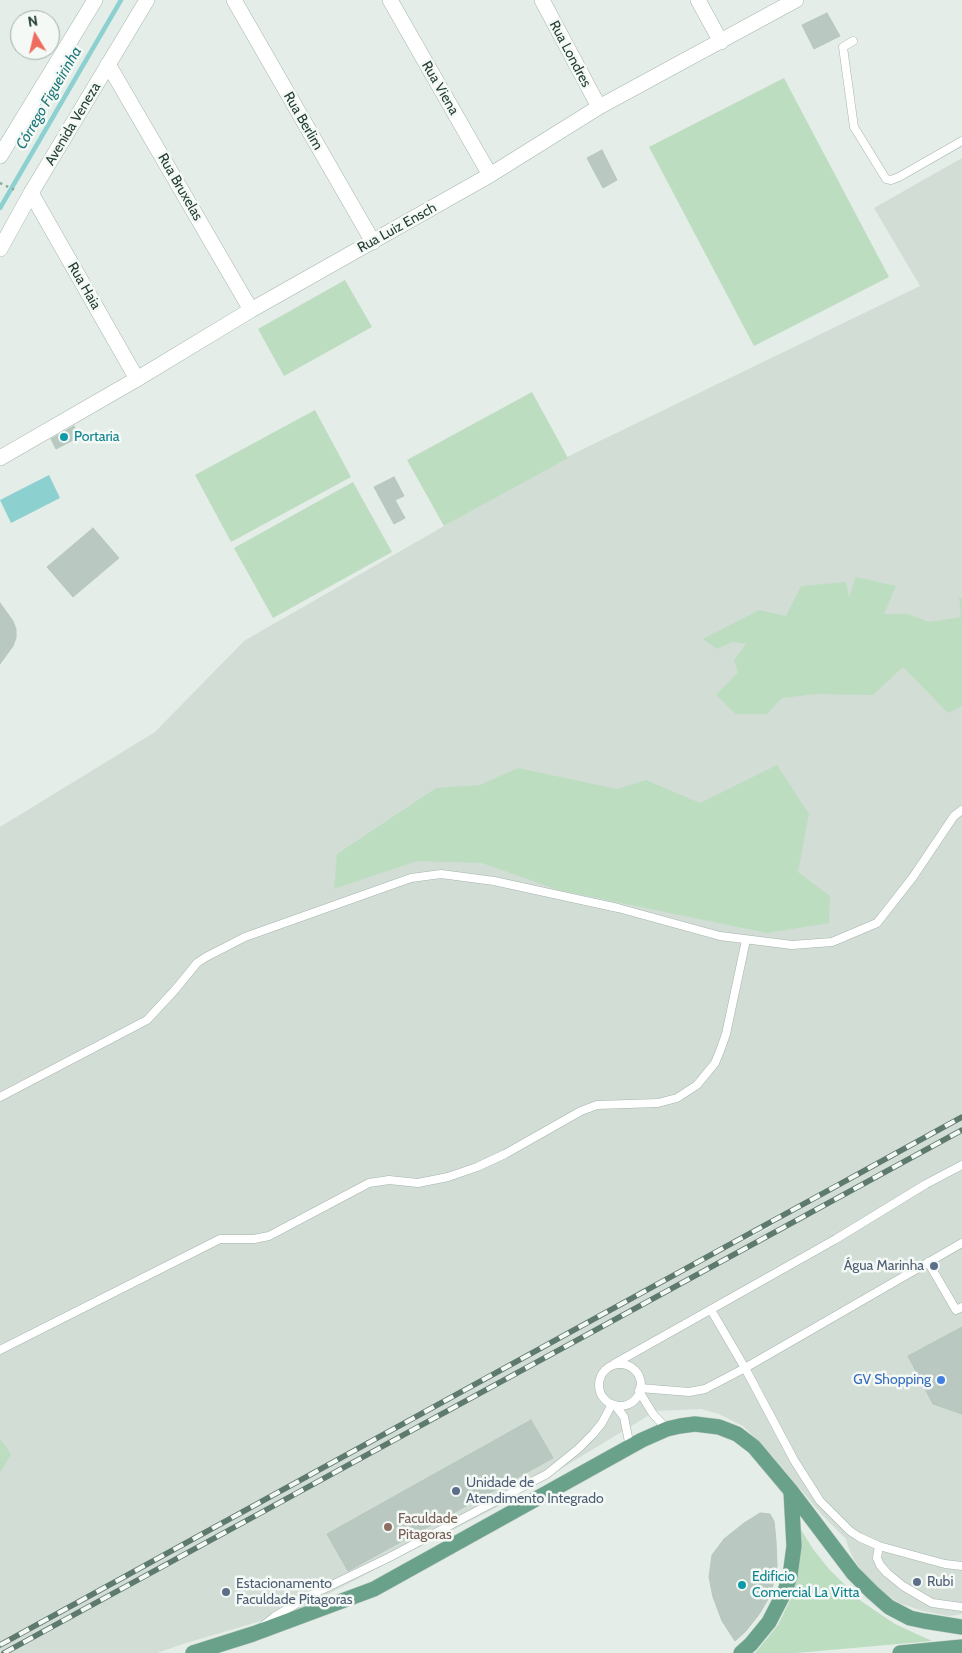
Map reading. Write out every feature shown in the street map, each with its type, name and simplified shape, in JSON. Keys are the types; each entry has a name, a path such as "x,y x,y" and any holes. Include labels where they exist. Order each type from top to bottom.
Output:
{"main road":[{"path":"193,1653 253,1634 374,1589 630,1447 668,1429 680,1426 706,1425 719,1427 737,1434 754,1447 853,1573 889,1606 910,1618 962,1627"},
{"path":"741,1653 769,1622 785,1591 790,1576 794,1546 791,1492"},
{"path":"900,1653 962,1647"}],"street":[{"path":"0,156 95,0"},
{"name":"Avenida Veneza","path":"0,249 31,193 147,0"},
{"name":"Rua Berlim","path":"234,0 373,242"},
{"name":"Rua Viena","path":"390,0 490,175"},
{"name":"Rua Londres","path":"542,0 599,107"},
{"path":"698,0 720,42"},
{"name":"Rua Luiz Ensch","path":"0,458 137,379 251,310 490,175 599,107 796,0"},
{"name":"Rua Bruxelas","path":"108,64 251,310"},
{"name":"Rua Haia","path":"31,193 137,379"}],"lane":[{"path":"853,41 843,47 854,127 886,179 891,180 911,171 962,141"},
{"path":"0,1097 148,1020 197,963 206,956 245,937 411,878 441,874 494,881 618,908 720,936 746,940 792,945 832,942 877,923 913,877 954,816 962,810"},
{"path":"0,1350 220,1239 254,1239 269,1236 369,1182 389,1180 418,1183 448,1177 476,1168 505,1154 581,1111 597,1105 658,1103 677,1098 697,1085 715,1063 726,1034 746,940"},
{"path":"630,1447 624,1417 613,1404 604,1398 599,1385 603,1372 836,1239 926,1184 962,1166"},
{"path":"640,1389 689,1392 713,1386 962,1243"},
{"path":"928,1262 956,1310 962,1307"},
{"path":"711,1310 745,1368 794,1460 820,1501 859,1538 879,1546 945,1564 962,1566"},
{"path":"614,1364 628,1365 634,1369 640,1381 640,1389 653,1414 668,1429"},
{"path":"613,1404 628,1404 634,1400 640,1389"},
{"path":"253,1634 274,1617 310,1596 547,1474 593,1434 613,1404"},
{"path":"879,1546 877,1558 880,1565 903,1586 932,1603 962,1607"}],"shaded area":[{"path":"962,158 962,1614 949,1616 923,1611 899,1603 879,1589 864,1574 854,1560 846,1539 822,1515 770,1453 743,1426 719,1414 701,1409 656,1411 501,1505 295,1611 157,1653 0,1653 0,827 155,732 244,641 575,453 920,286 874,208","holes":["848,1176 767,1229 556,1337"]}],"green space":[{"path":"784,78 889,277 754,346 649,147"},
{"path":"345,280 372,327 284,376 258,329"},
{"path":"532,392 568,458 444,526 407,460"},
{"path":"315,410 351,477 231,542 195,475"},
{"path":"353,482 392,552 273,618 234,548"},
{"path":"856,577 896,586 884,614 908,614 929,622 961,617 959,597 962,599 962,706 948,713 903,667 873,695 815,694 782,698 767,714 736,714 716,695 738,672 734,660 746,644 732,642 717,649 703,639 759,610 786,616 801,586 846,582 849,597"},
{"path":"777,765 809,814 798,872 830,896 829,923 767,933 558,890 482,863 417,861 334,889 337,854 436,788 480,785 518,768 617,789 646,780 700,803"},
{"path":"0,1439 11,1454 0,1473"},
{"path":"800,1528 813,1549 829,1569 861,1601 895,1624 932,1641 796,1653 755,1653 778,1625 793,1594 800,1562"}],"water":[{"path":"49,475 60,498 11,523 0,500"}],"building":[{"path":"827,13 840,36 814,49 802,25"},
{"path":"602,150 617,180 603,188 587,158"},
{"name":"Portaria","path":"74,426 79,437 56,449 51,439"},
{"path":"394,477 404,496 395,500 405,518 394,524 374,487"},
{"path":"93,528 119,558 73,597 47,567"},
{"path":"0,603 13,621 16,629 16,638 13,646 0,664"},
{"name":"GV Shopping","path":"962,1327 962,1414 933,1404 908,1356"},
{"path":"531,1420 553,1458 348,1571 327,1534"},
{"name":"Edificio Comercial La Vitta","path":"760,1513 770,1514 774,1521 777,1566 771,1594 760,1613 746,1631 735,1641 722,1621 713,1597 709,1577 712,1555 724,1539"}],"waterway":[{"name":"Córrego Figueirinha","path":"0,208 121,0"}],"railway":[{"path":"0,1645 962,1117"},
{"path":"4,1653 962,1130"}],"place":[{"name":"Portaria","path":"64,437"},
{"name":"Água Marinha","path":"934,1266"},
{"name":"GV Shopping","path":"941,1380"},
{"name":"Unidade de Atendimento Integrado","path":"456,1491"},
{"name":"Faculdade Pitagoras","path":"388,1527"},
{"name":"Rubi","path":"917,1582"},
{"name":"Edificio Comercial La Vitta","path":"742,1585"},
{"name":"Estacionamento Faculdade Pitagoras","path":"226,1592"}]}
